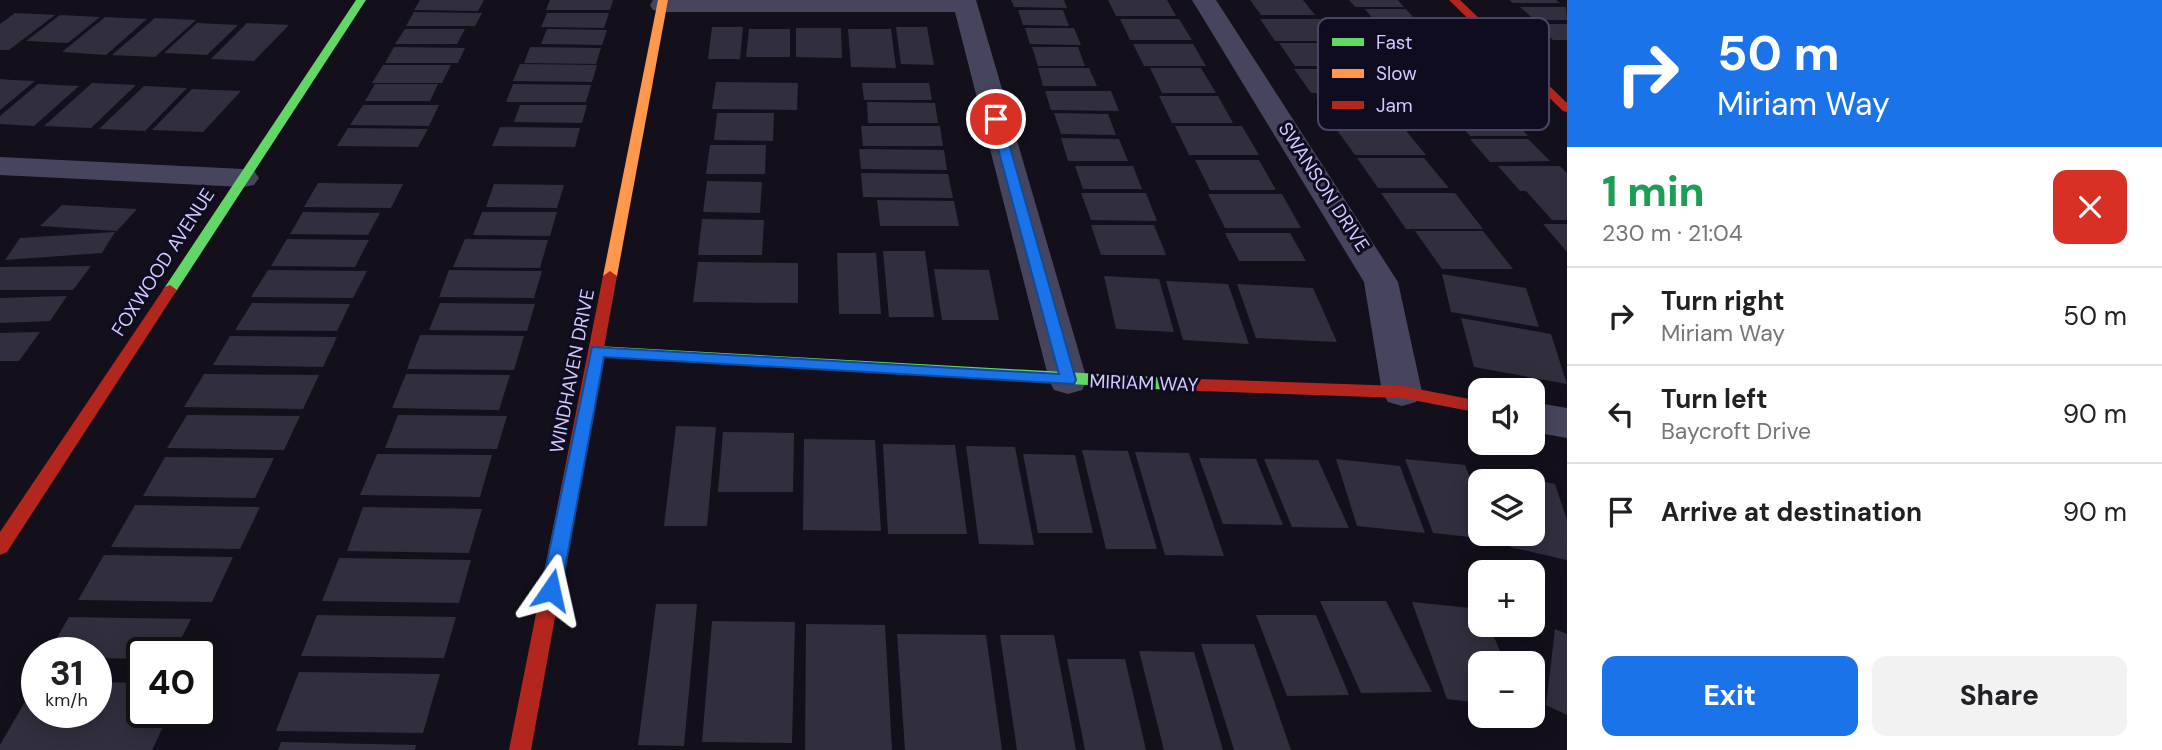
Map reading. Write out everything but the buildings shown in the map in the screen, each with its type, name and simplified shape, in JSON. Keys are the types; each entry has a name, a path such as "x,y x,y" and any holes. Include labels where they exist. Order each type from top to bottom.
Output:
{"street":[{"name":"FOXWOOD AVENUE","path":"0,547 361,0"},
{"name":"SWANSON DRIVE","path":"1204,0 1381,282 1402,392"},
{"path":"1454,0 1473,18"},
{"path":"662,3 965,3 1068,380"},
{"name":"WINDHAVEN DRIVE","path":"520,750 662,3"},
{"path":"1549,92 1567,109"},
{"path":"0,166 243,178"},
{"name":"MIRIAM WAY","path":"597,351 1068,380 1402,392 1468,405"},
{"path":"1545,419 1567,424"}],"traffic: fast":[{"path":"170,290 361,0"},
{"path":"597,351 1171,384"}],"traffic: slow":[{"path":"610,276 663,0"}],"traffic: jam":[{"path":"1454,0 1473,18"},
{"path":"1549,92 1567,109"},
{"path":"520,750 610,276"},
{"path":"0,547 170,290"},
{"path":"1171,384 1402,392 1468,405"}],"route":[{"path":"551,590 597,351 1068,380 996,119"}]}
